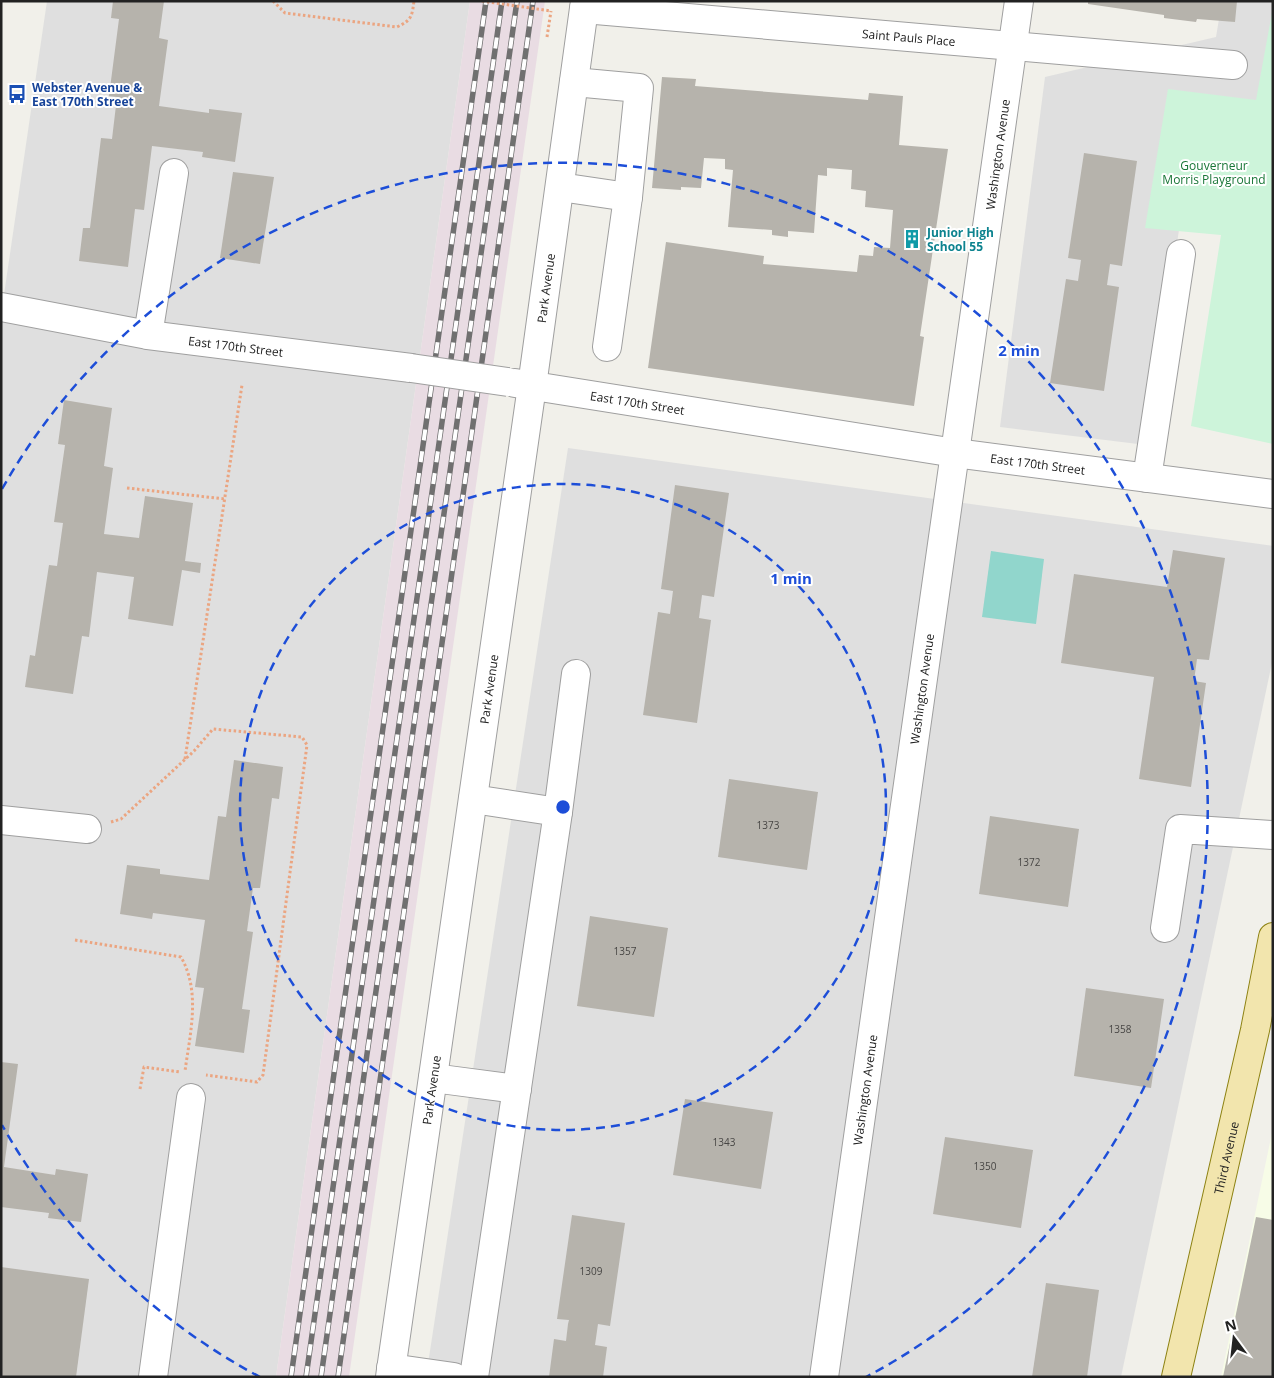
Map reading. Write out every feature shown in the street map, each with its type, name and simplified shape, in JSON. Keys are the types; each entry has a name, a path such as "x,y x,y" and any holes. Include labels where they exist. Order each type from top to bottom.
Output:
{"main road":[{"name":"Third Avenue","path":"1176,1377 1255,1030 1273,937"}],"street":[{"name":"Washington Avenue","path":"824,1377 1019,1"},
{"name":"Saint Pauls Place","path":"584,5 1233,65"},
{"name":"Park Avenue","path":"390,1372 473,799 520,384 560,187 584,5"},
{"path":"574,82 639,88 628,197 607,347"},
{"path":"148,335 174,172"},
{"path":"560,187 628,197"},
{"path":"1147,478 1181,254"},
{"name":"East 170th Street","path":"1,306 148,335 411,368 955,453 1273,494"},
{"path":"474,1377 558,812 576,674"},
{"path":"473,799 558,812"},
{"path":"1,820 87,829"},
{"path":"1165,928 1180,829 1273,835"},
{"path":"433,1078 517,1089"},
{"path":"153,1377 197,1086"},
{"path":"390,1372 454,1377"}],"path":[{"path":"273,1 285,13 397,27 405,24 412,17 414,1"},
{"path":"482,1 551,11 547,37"},
{"path":"185,759 242,385"},
{"path":"128,488 224,499"},
{"path":"87,829 121,819 194,751 213,729 302,737 307,745 263,1075 257,1082 197,1086"},
{"path":"75,940 181,957 188,968 193,1004 185,1072 144,1067 140,1089"}],"shaded area":[{"path":"47,1 470,1 276,1377 1,1377 1,315"},
{"path":"470,1 545,1 349,1377 276,1377"},
{"path":"1222,1 1273,1 1273,109 1196,119 1146,445 1000,427 1045,77 1216,37"},
{"path":"568,448 1273,546 1273,658 1121,1377 426,1377"},
{"path":"991,551 1044,559 1036,624 982,617"},
{"path":"1273,1128 1273,1377 1221,1377"}],"green space":[{"name":"Gouverneur Morris Playground","path":"1273,7 1273,444 1191,426 1221,235 1145,228 1168,89 1256,100"}],"building":[{"path":"113,1 164,1 159,38 168,40 159,106 209,113 209,109 242,113 235,162 202,157 203,152 152,146 144,210 135,209 128,267 79,261 83,228 90,228 101,138 112,139 117,97 109,96 119,19 111,18"},
{"path":"1088,1 1237,1 1235,22 1197,19 1196,22 1164,18 1164,15 1088,4"},
{"name":"Junior High School 55","path":"662,77 696,79 695,86 868,100 869,93 903,96 899,145 948,149 920,336 924,337 914,406 648,368 666,242 764,256 763,264 857,272 859,255 873,256 874,247 890,248 893,210 865,207 866,191 851,189 852,170 827,168 827,176 818,175 814,233 788,231 788,237 772,235 772,230 728,227 733,170 725,169 725,159 704,158 701,188 681,187 681,190 652,188"},
{"path":"1084,153 1137,161 1122,266 1110,264 1107,285 1119,287 1104,391 1050,383 1066,279 1078,281 1081,260 1068,258"},
{"path":"233,172 274,177 260,264 220,258"},
{"path":"64,400 112,408 104,466 113,468 104,534 139,538 145,496 193,503 185,561 201,563 200,573 182,570 173,626 128,619 134,577 97,572 89,637 82,636 73,694 25,687 30,655 35,656 49,565 57,566 63,523 54,522 65,445 58,444"},
{"path":"675,485 729,493 714,597 702,595 699,618 711,620 697,723 643,715 658,612 670,614 673,591 661,589"},
{"path":"1173,550 1225,558 1209,660 1197,659 1194,681 1206,683 1191,787 1139,779 1154,677 1061,663 1074,574 1167,587"},
{"path":"234,760 283,767 279,799 272,798 260,888 253,888 247,931 253,932 242,1009 250,1010 244,1053 195,1046 204,988 195,987 205,920 153,913 152,919 120,914 127,865 160,869 160,874 209,880 218,816 226,817"},
{"path":"729,779 818,792 807,870 718,857"},
{"path":"990,816 1079,829 1068,907 979,894"},
{"path":"590,916 668,928 654,1017 577,1006"},
{"path":"1086,988 1164,999 1151,1088 1074,1076"},
{"path":"1,1062 18,1064 4,1167 55,1175 56,1169 88,1174 81,1222 48,1218 49,1213 1,1207"},
{"path":"685,1099 773,1112 761,1189 673,1175"},
{"path":"945,1137 1033,1150 1021,1228 933,1214"},
{"path":"572,1215 625,1223 610,1326 598,1324 595,1345 607,1347 603,1377 549,1377 554,1339 566,1341 569,1320 557,1319"},
{"path":"1256,1217 1273,1220 1273,1377 1223,1377"},
{"path":"1,1267 89,1279 76,1377 1,1377"},
{"path":"1046,1283 1099,1290 1087,1377 1032,1377"}],"railway":[{"path":"291,1377 486,1"},
{"path":"306,1377 502,1"},
{"path":"321,1377 517,1"},
{"path":"338,1377 533,1"}],"place":[{"name":"Webster Avenue & East 170th Street","path":"17,94"},
{"name":"Junior High School 55","path":"912,239"}]}
